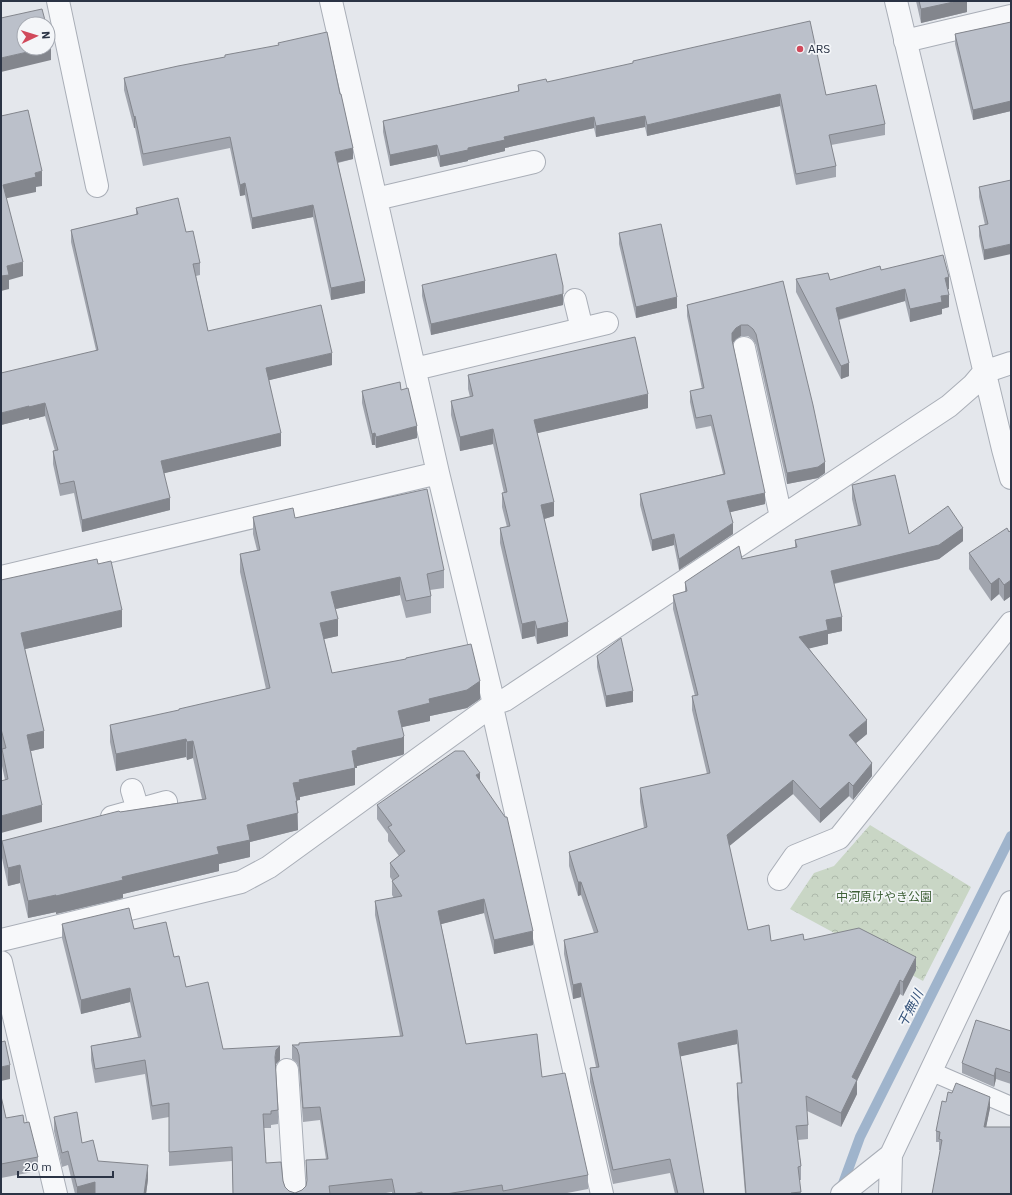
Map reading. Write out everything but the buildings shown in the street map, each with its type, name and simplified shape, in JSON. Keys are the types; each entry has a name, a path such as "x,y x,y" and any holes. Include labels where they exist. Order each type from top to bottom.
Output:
{"street":[{"path":"58,1 97,186"},
{"path":"331,1 438,473 493,706 602,1194"},
{"path":"896,1 984,372 1011,478"},
{"path":"905,41 1011,16"},
{"path":"376,199 534,162"},
{"path":"576,300 582,330"},
{"path":"415,369 607,323"},
{"path":"744,348 782,517"},
{"path":"1,940 241,882 269,867 493,706 505,700 949,406 973,385 984,372 1011,363"},
{"path":"1,577 438,473"},
{"path":"779,879 795,856 839,838 1011,623"},
{"path":"92,822 135,800 166,802"},
{"path":"842,1194 885,1161 1011,902"},
{"path":"1,962 56,1194"},
{"path":"287,1070 295,1194"},
{"path":"885,1161 890,1194"}],"lane":[{"path":"930,1071 1011,1106"}],"green space":[{"name":"中河原けやき公園","path":"870,825 971,887 923,981 790,909 814,873 834,866"}],"waterway":[{"name":"干無川","path":"841,1189 860,1137 1011,836"}],"place":[{"name":"ARS","path":"800,49"}]}
